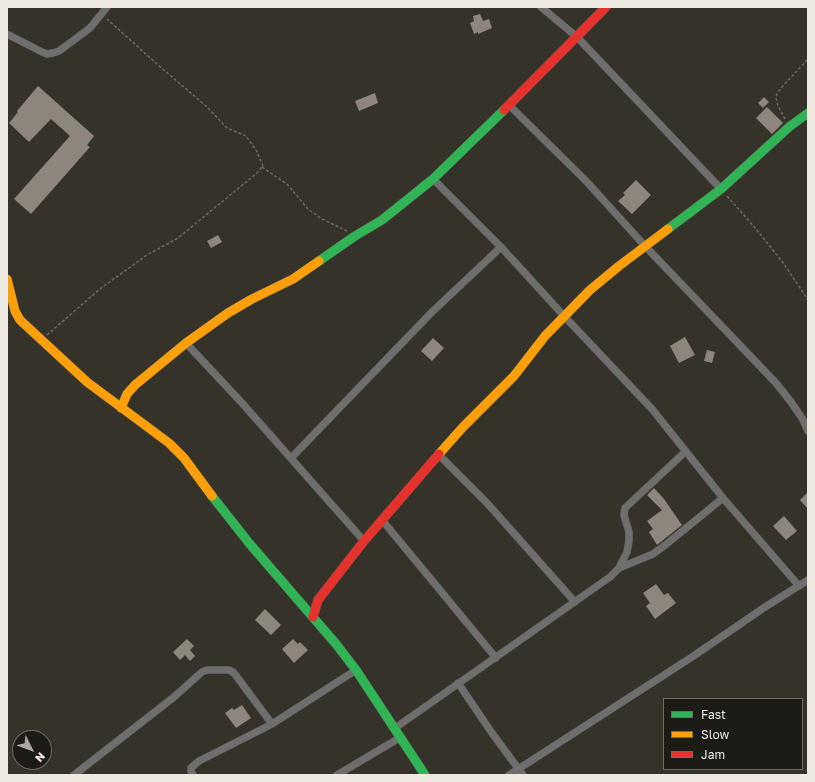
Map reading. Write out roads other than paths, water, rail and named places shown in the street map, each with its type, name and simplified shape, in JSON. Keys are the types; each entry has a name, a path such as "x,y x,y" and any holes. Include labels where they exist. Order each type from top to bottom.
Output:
{"street":[{"path":"7,34 42,52 47,54 53,53 59,51 90,28 107,7"},
{"path":"541,7 577,37 721,189"},
{"path":"121,408 127,394 134,385 186,343 228,313 293,278 355,236 382,220 433,179 606,7"},
{"path":"509,105 587,182 644,246 776,383 792,402 808,431"},
{"path":"313,618 318,600 364,541 438,454 504,387 564,316 590,290 644,246 721,189 789,127 808,112"},
{"path":"433,179 501,247 652,409 723,498 799,586"},
{"path":"291,458 432,312 501,247"},
{"path":"7,279 10,300 20,320 88,382 169,443 184,458 219,506 326,632 356,670 425,775"},
{"path":"186,343 242,402 364,541"},
{"path":"395,728 610,577 619,568 627,552 629,532 624,515 626,508 685,452"},
{"path":"438,454 487,503 575,602"},
{"path":"619,568 652,554 664,546 723,498"},
{"path":"382,520 496,658"},
{"path":"509,775 521,772 764,607 808,580"},
{"path":"74,775 174,697 202,672 207,670 229,670 234,673 272,724"},
{"path":"193,775 191,768 199,761 272,724 356,670"},
{"path":"458,683 521,772"},
{"path":"336,775 401,737"}]}
